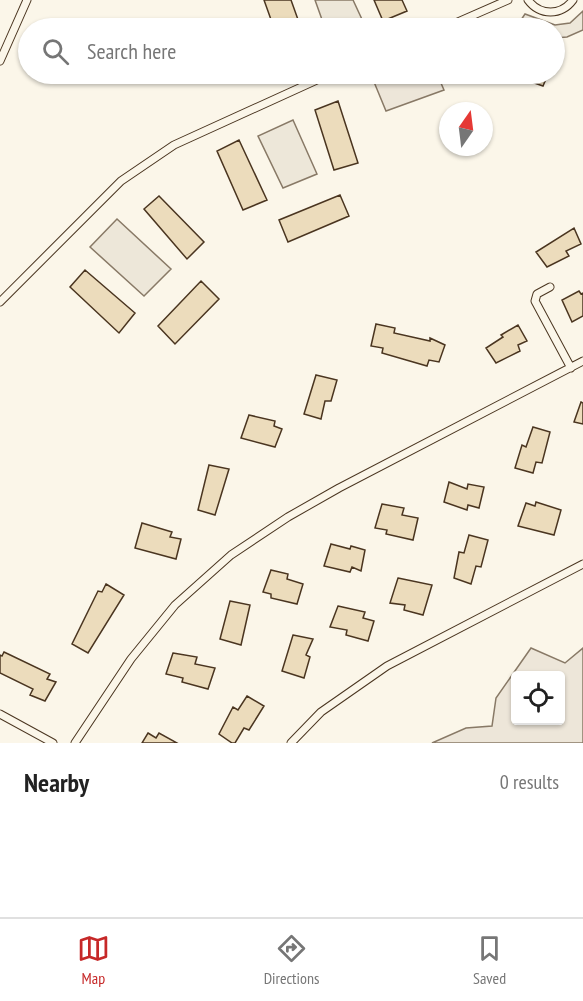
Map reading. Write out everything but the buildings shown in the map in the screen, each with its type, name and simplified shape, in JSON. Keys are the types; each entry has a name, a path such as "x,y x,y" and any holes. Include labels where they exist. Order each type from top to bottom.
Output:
{"lane":[{"path":"19,18 27,0"},
{"path":"467,18 508,0"},
{"path":"528,0 537,9 550,12 560,11 569,6 573,0"},
{"path":"0,61 18,20"},
{"path":"0,302 130,175 174,145 308,84"},
{"path":"550,287 537,294 535,301 571,368"},
{"path":"75,743 130,659 168,614 231,555 288,517 339,488 583,361"},
{"path":"291,743 321,712 387,666 583,564"},
{"path":"0,714 53,743"}],"shaded area":[{"path":"315,0 353,0 361,18 321,18"},
{"path":"583,11 583,30 565,37 565,24 570,23"},
{"path":"525,14 536,18 522,18"},
{"path":"375,84 441,84 444,90 386,111"},
{"path":"293,120 317,174 283,188 258,136"},
{"path":"117,219 171,269 144,296 90,247"},
{"path":"531,648 565,663 583,648 583,743 432,743 466,728 492,726 496,698 511,677 511,725 565,725 565,671 515,671"}]}
